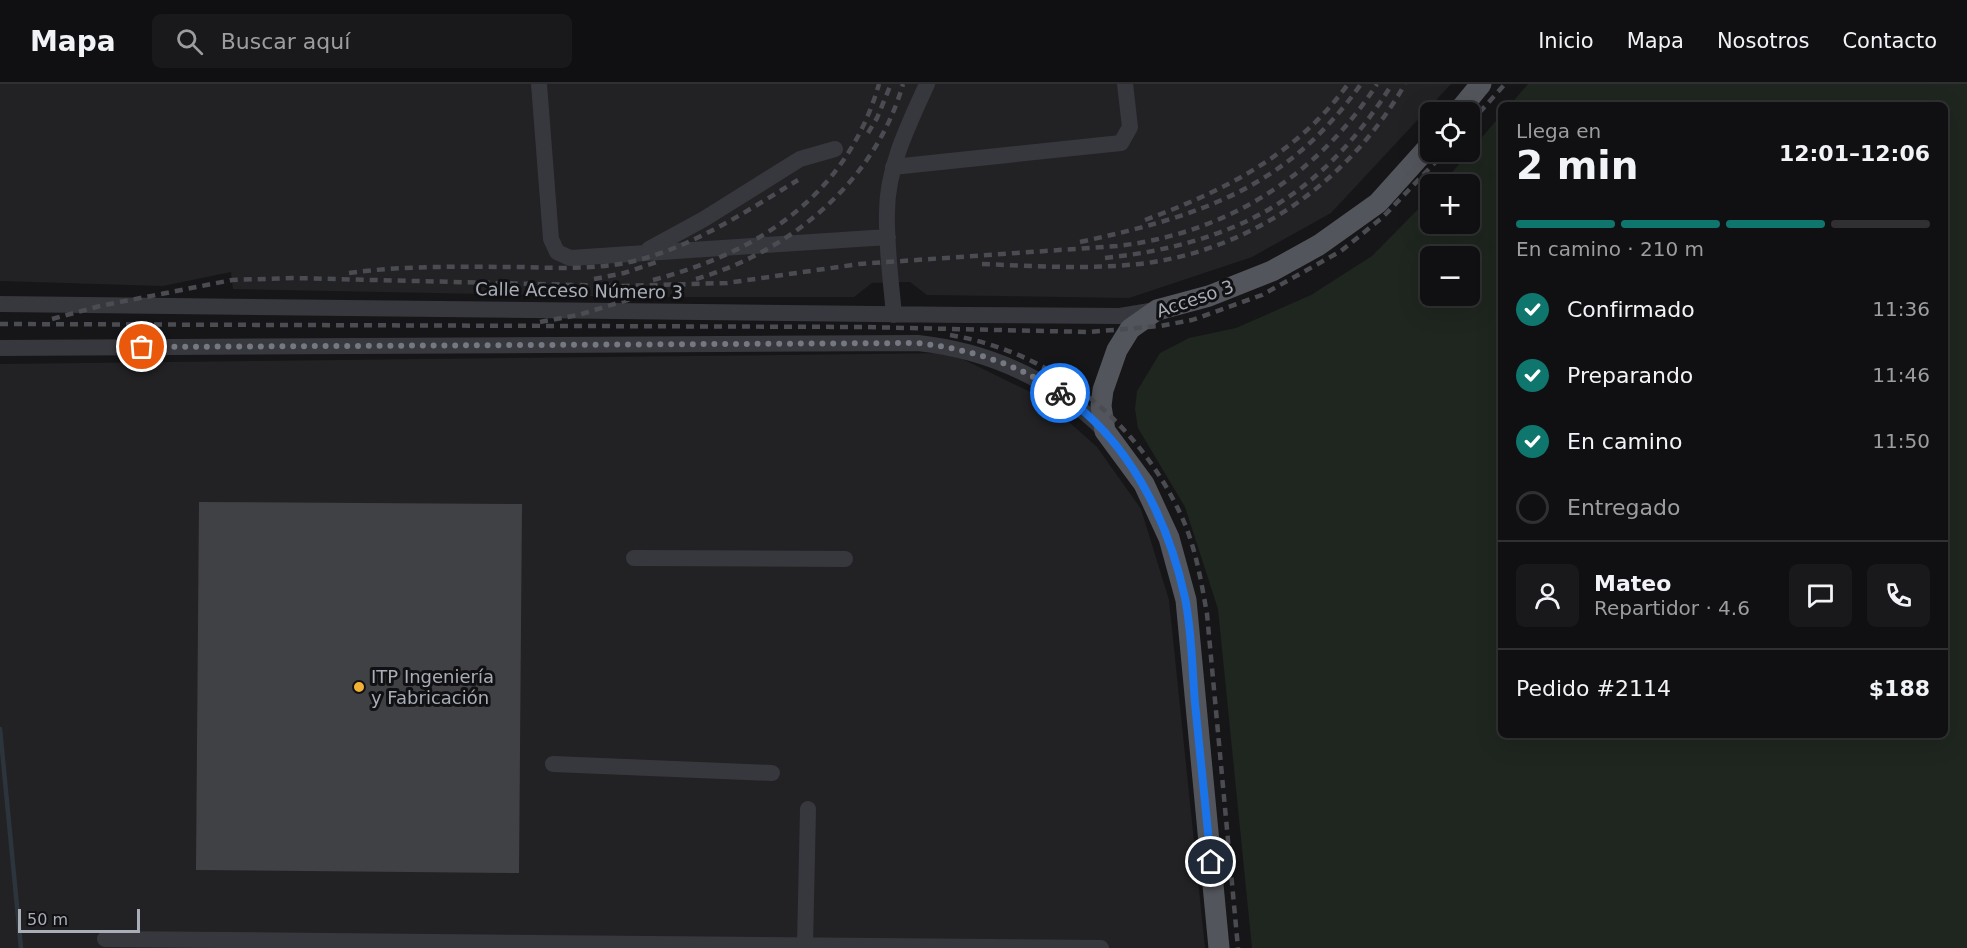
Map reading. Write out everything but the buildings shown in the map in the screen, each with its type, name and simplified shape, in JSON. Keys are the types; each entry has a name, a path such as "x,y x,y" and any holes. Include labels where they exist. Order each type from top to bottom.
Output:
{"main road":[{"path":"1466,102 1481,84"},
{"name":"Acceso 3","path":"1219,948 1186,600 1170,538 1144,484 1105,431 1101,406 1103,390 1117,350 1131,329 1157,309 1209,296 1272,270 1319,245 1378,203 1420,156"}],"street":[{"path":"539,84 551,239 557,252 570,258 888,237"},
{"path":"894,315 887,210 893,167 927,84"},
{"path":"893,167 1121,143 1130,127 1125,84"},
{"path":"644,252 704,219 800,159 835,149"},
{"name":"Calle Acceso Número 3","path":"0,304 1120,316 1157,309"},
{"path":"0,348 918,343 951,347 1007,364 1048,385 1079,406 1105,431"},
{"path":"634,558 845,559"},
{"path":"553,764 772,773"},
{"path":"806,945 808,809"},
{"path":"105,939 683,947 806,945 1101,948"}],"shaded area":[{"path":"0,84 1451,84 1434,102 1420,102 1420,117 1331,213 1252,257 1129,298 927,295 910,282 872,283 854,297 639,297 233,289 231,272 163,286 0,281"},
{"path":"1528,84 1967,84 1967,948 1252,948 1218,609 1185,507 1138,428 1135,409 1137,391 1160,353 1189,338 1236,328 1311,295 1372,256 1420,207 1420,234 1480,234 1480,174 1451,174 1461,162 1480,162 1480,140 1498,119 1498,738 1948,738 1948,102 1513,102"},
{"path":"950,353 1041,397 1097,447 1141,509 1169,600 1205,948 0,948 0,364"}],"waterway":[{"path":"0,729 21,948"}],"railway":[{"path":"653,280 729,253 763,235 794,213 822,187 845,158 864,123 879,84"},
{"path":"868,133 891,84"},
{"path":"696,279 731,267 764,250 796,231 825,208 872,152 890,119 903,84"},
{"path":"1145,220 1231,183 1283,150 1328,109 1348,84"},
{"path":"1080,242 1164,221 1237,193 1271,173 1303,149 1333,120 1361,84"},
{"path":"52,319 100,306 232,280 293,278 618,286 727,283 859,264 1117,246 1157,239 1195,229 1231,214 1265,195 1297,173 1327,146 1353,117 1377,84"},
{"path":"1105,258 1152,251 1195,241 1234,227 1271,208 1305,185 1336,157 1365,123 1392,84"},
{"path":"982,264 1064,267 1127,265 1187,255 1225,242 1262,225 1296,203 1328,178 1357,150 1383,118 1405,84"},
{"path":"1480,112 1505,84"},
{"path":"0,324 864,327 1089,332 1160,326 1192,320 1262,295 1341,251 1383,217 1435,162"},
{"path":"349,273 436,267 579,268 638,260 662,253 709,232 798,180"},
{"path":"594,279 624,273 660,261"},
{"path":"540,322 578,315 661,290"},
{"path":"950,335 987,344 1023,357 1056,374 1087,396 1115,420 1140,448 1162,479 1180,513 1194,550 1207,614 1238,948"}],"way so far":[{"path":"142,347 918,343 951,347 1007,364 1060,393"}],"place":[{"name":"ITP Ingeniería y Fabricación","path":"359,687"}],"route":[{"path":"1060,393 1079,406 1105,431 1144,484 1170,538 1186,600 1211,862"}]}
